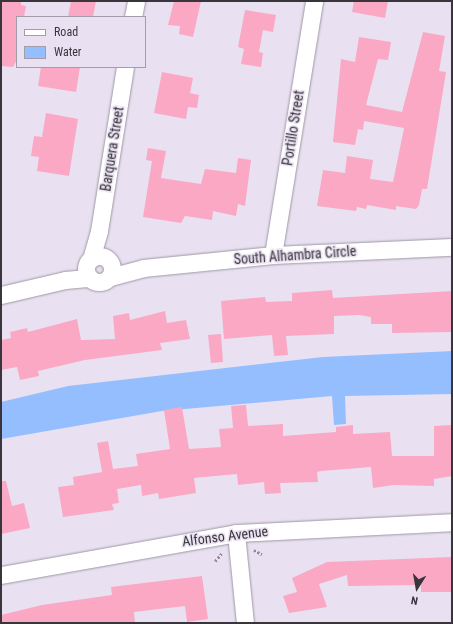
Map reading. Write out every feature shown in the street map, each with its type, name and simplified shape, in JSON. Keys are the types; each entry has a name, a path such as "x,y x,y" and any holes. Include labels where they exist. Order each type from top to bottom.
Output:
{"street":[{"path":"133,16 136,1"},
{"name":"Portillo Street","path":"273,255 314,1"},
{"name":"Barquera Street","path":"97,264 99,231 125,68"},
{"name":"South Alhambra Circle","path":"97,264 102,282 110,277 139,269 273,255 452,247"},
{"name":"South Alhambra Circle","path":"1,295 65,280 97,264 139,269"},
{"name":"Alfonso Avenue","path":"1,575 236,533 452,522"},
{"path":"236,533 245,623"}],"path":[{"path":"250,548 262,554"},
{"path":"215,561 223,552"}],"water":[{"path":"452,351 452,394 345,396 346,424 334,425 332,396 162,411 1,439 1,402 68,386 323,357"}],"building":[{"path":"1,1 21,1 21,5 26,6 24,16 16,16 16,62 13,67 1,66"},
{"path":"71,1 96,1 93,16 68,16"},
{"path":"174,1 201,1 193,37 179,34 180,26 168,25"},
{"path":"354,1 388,1 385,18 352,12"},
{"path":"245,10 276,15 273,32 263,30 259,52 263,53 261,67 241,64 244,49 238,47"},
{"path":"423,32 445,36 439,71 446,72 427,189 422,189 419,205 416,209 396,206 396,210 367,205 366,209 357,207 356,211 317,206 323,170 345,173 347,156 373,160 370,179 393,182 404,128 364,121 363,130 358,129 355,145 333,142 341,59 355,62 359,37 391,42 388,60 378,59 366,105 402,112"},
{"path":"41,68 80,68 76,92 38,86"},
{"path":"162,72 193,78 190,93 199,95 197,108 188,107 186,119 154,113"},
{"path":"46,113 78,119 69,176 37,171 39,157 31,156 34,136 42,137"},
{"path":"148,148 166,151 161,178 201,184 205,169 236,173 238,158 251,160 245,206 238,204 236,216 213,211 212,220 185,216 181,223 143,217 152,161 146,160"},
{"path":"332,290 333,298 452,291 452,332 392,333 392,324 371,324 371,317 359,315 334,316 334,334 286,336 288,355 274,356 272,335 224,339 221,301 265,297 266,302 292,301 292,293"},
{"path":"165,311 167,323 186,320 190,339 160,343 162,350 85,360 38,371 39,376 20,380 17,367 1,370 1,340 11,338 10,332 27,328 28,332 77,319 81,340 115,339 113,316 129,313 130,320"},
{"path":"221,334 223,362 211,363 208,335"},
{"path":"246,405 248,426 283,424 283,436 336,432 336,427 353,425 353,434 390,432 392,456 434,456 434,426 452,425 452,476 434,479 434,486 394,485 373,488 371,467 321,471 317,472 318,482 280,483 281,493 265,494 264,482 238,485 237,474 194,478 196,493 159,499 158,493 142,496 141,485 117,489 119,503 112,504 114,510 63,517 58,487 74,485 73,477 102,472 97,443 108,441 113,469 138,466 136,454 170,449 164,410 182,407 189,449 221,447 219,429 233,428 231,406"},
{"path":"1,481 6,481 12,506 24,503 30,528 1,534"},
{"path":"452,557 452,592 421,592 421,585 348,586 347,575 319,584 327,607 289,613 283,596 297,592 292,578 327,562"},
{"path":"202,576 208,619 187,622 185,606 134,612 135,623 1,623 1,615 42,605 112,595 111,587"}]}
